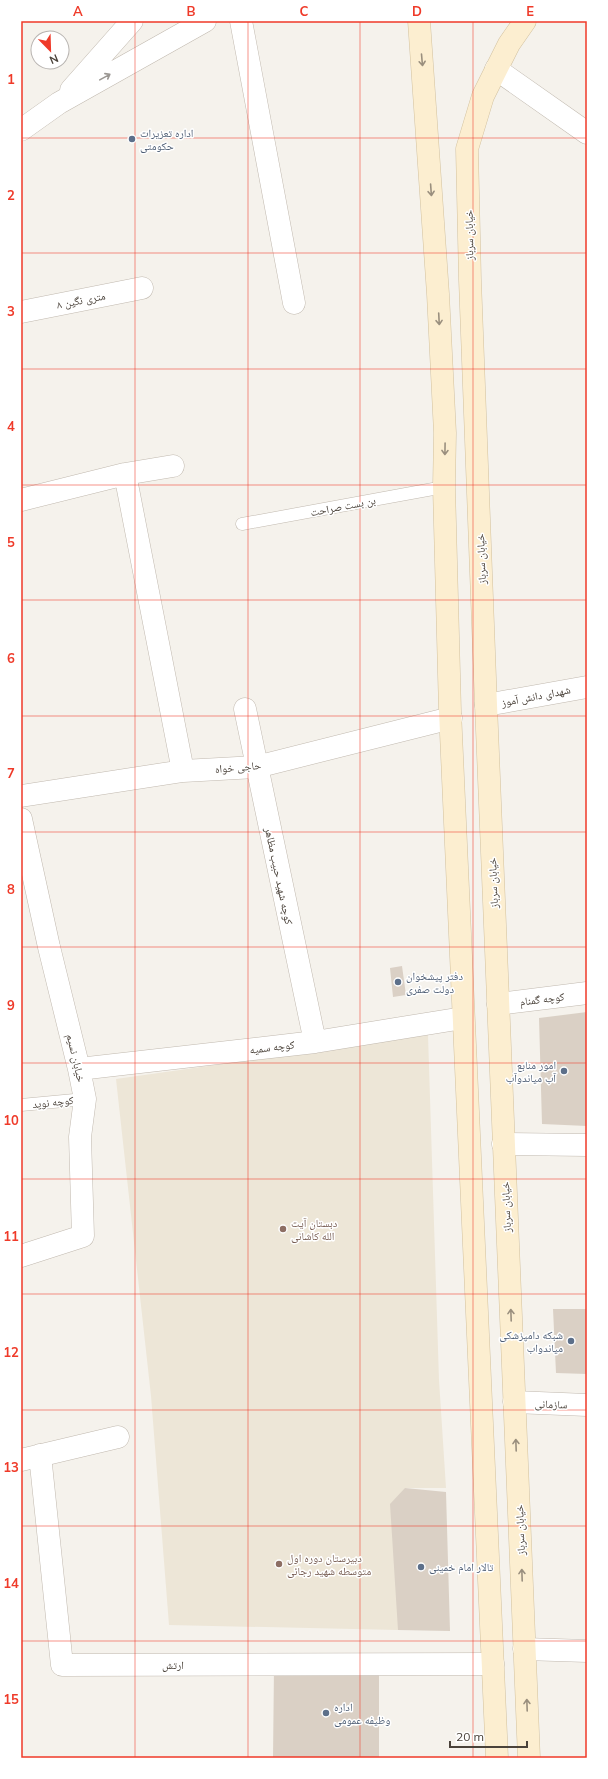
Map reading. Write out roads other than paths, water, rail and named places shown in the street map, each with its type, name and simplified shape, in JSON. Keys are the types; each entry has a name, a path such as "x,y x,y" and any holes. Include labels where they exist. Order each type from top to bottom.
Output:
{"main road":[{"path":"419,21 437,278 445,433 444,487 451,718 496,1758"},
{"name":"خیابان سرباز","path":"525,21 509,44 483,96 467,149 486,705 529,1758"},
{"path":"443,388 474,388"}],"street":[{"path":"59,103 132,21"},
{"path":"21,130 59,103 205,21"},
{"path":"242,21 294,303"},
{"path":"496,69 587,133"},
{"name":"۸ متری نگین","path":"21,312 142,288"},
{"path":"21,500 125,474 172,466"},
{"path":"125,474 183,771"},
{"name":"شهدای دانش آموز","path":"486,705 587,686"},
{"name":"کوچه شهید حبیب مظاهر","path":"245,709 315,1042"},
{"name":"حاجی خواه","path":"21,796 183,771 256,767 451,718"},
{"name":"خیابان نسیم","path":"21,819 49,947 85,1099 80,1137 84,1236 21,1256"},
{"name":"کوچه گمنام","path":"498,1004 587,993"},
{"name":"کوچه سمیه","path":"79,1069 315,1042 463,1018"},
{"path":"504,1144 587,1145"},
{"name":"سازمانی","path":"514,1402 587,1405"},
{"path":"30,1458 118,1437"},
{"name":"ارتش","path":"30,1458 62,1665 493,1664"},
{"path":"524,1649 587,1651"}],"lane":[{"name":"بن بست صراحت","path":"242,524 444,487"},
{"name":"کوچه نوید","path":"21,1105 85,1099"}],"place":[{"name":"اداره تعزیرات حکومتی","path":"132,139"},
{"name":"دفتر پیشخوان دولت صفری","path":"398,982"},
{"name":"امور منابع آب میاندوآب","path":"564,1071"},
{"name":"دبستان آیت الله کاشانی","path":"283,1229"},
{"name":"شبکه دامپزشکی میاندواب","path":"571,1341"},
{"name":"دبیرستان دوره اول متوسطه شهید رجائی","path":"279,1564"},
{"name":"تالار امام خمینی","path":"421,1567"},
{"name":"اداره وظیفه عمومی","path":"326,1713"}]}
